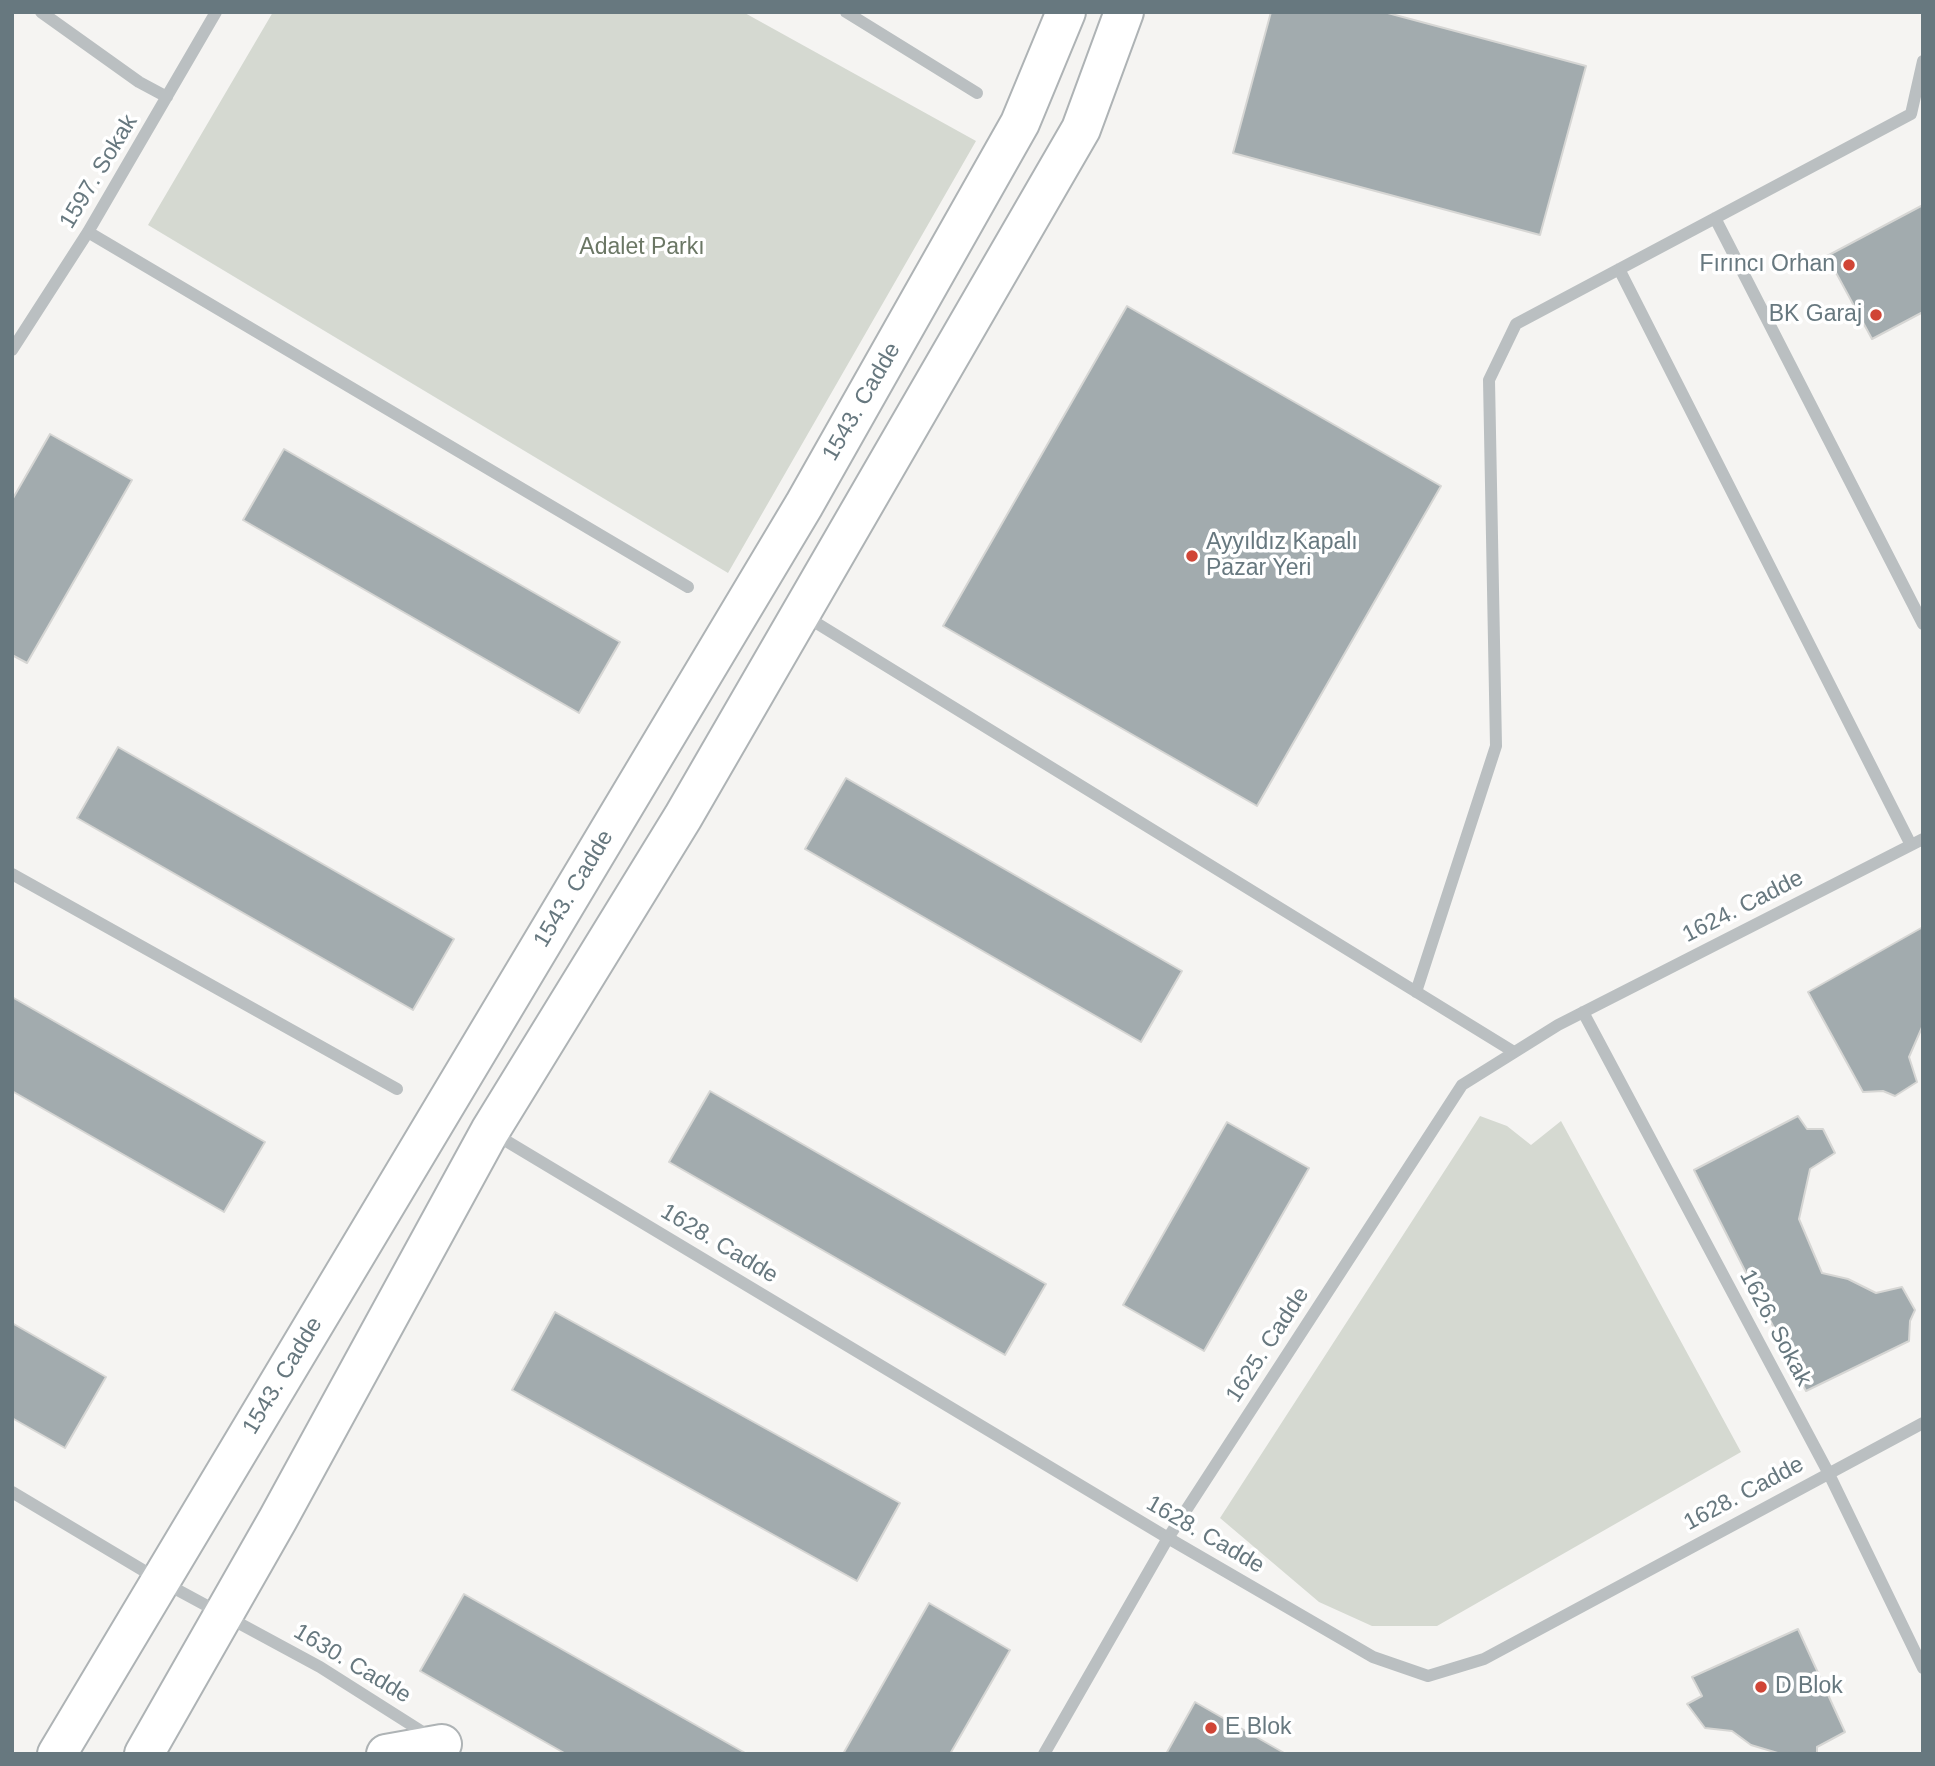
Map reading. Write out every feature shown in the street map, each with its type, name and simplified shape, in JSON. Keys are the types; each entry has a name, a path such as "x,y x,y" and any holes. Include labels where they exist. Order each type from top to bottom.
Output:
{"main road":[{"name":"1543. Cadde","path":"57,1754 804,505 1020,123 1066,12"},
{"path":"144,1754 490,1131 683,817 1081,129 1124,12"},
{"path":"386,1754 449,1749"}],"street":[{"path":"41,12 139,82 167,97"},
{"name":"1597. Sokak","path":"12,350 88,232 216,12"},
{"path":"846,12 977,93"},
{"path":"1416,992 1496,746 1489,380 1516,324 1917,111 1923,61"},
{"path":"1715,218 1923,624"},
{"path":"88,232 688,587"},
{"path":"1619,270 1917,842"},
{"path":"802,614 1514,1052"},
{"name":"1624. Cadde","path":"1583,1012 1917,842"},
{"path":"12,874 397,1088"},
{"name":"1625. Cadde","path":"1044,1754 1168,1538 1462,1085 1583,1012"},
{"name":"1626. Sokak","path":"1583,1012 1828,1472 1923,1668"},
{"name":"1628. Cadde","path":"490,1131 1168,1538 1373,1657 1428,1676 1484,1658 1923,1423"},
{"name":"1630. Cadde","path":"12,1492 161,1581 320,1667 449,1749"}],"green space":[{"name":"Adalet Parkı","path":"273,12 743,12 976,141 728,573 148,225"},
{"path":"1480,1116 1507,1126 1531,1145 1561,1121 1741,1452 1437,1626 1372,1626 1319,1602 1220,1518"}],"building":[{"path":"1271,12 1384,12 1586,66 1540,235 1233,153"},
{"path":"1923,205 1923,312 1872,339 1827,256"},
{"name":"Ayyıldız Kapalı Pazar Yeri","path":"1127,306 1441,486 1257,806 943,626"},
{"path":"50,434 132,480 27,663 12,655 12,500"},
{"path":"284,449 620,642 579,713 243,520"},
{"path":"118,747 454,939 413,1010 77,818"},
{"path":"846,778 1182,971 1141,1042 805,849"},
{"path":"1923,927 1923,1025 1909,1057 1917,1082 1895,1096 1883,1091 1863,1092 1808,992"},
{"path":"12,997 265,1142 224,1212 12,1091"},
{"path":"710,1091 1046,1284 1005,1355 669,1162"},
{"path":"1798,1116 1807,1129 1823,1129 1835,1153 1810,1169 1799,1219 1822,1273 1848,1279 1876,1293 1902,1287 1915,1310 1910,1321 1909,1341 1806,1391 1694,1170"},
{"path":"1227,1122 1309,1168 1204,1351 1123,1305"},
{"path":"555,1312 900,1503 857,1581 512,1390"},
{"path":"12,1323 106,1377 65,1448 12,1418"},
{"path":"464,1594 747,1754 566,1754 420,1671"},
{"path":"929,1603 1010,1650 950,1754 843,1754"},
{"name":"D Blok","path":"1798,1629 1845,1732 1817,1747 1817,1754 1781,1754 1751,1745 1732,1731 1705,1728 1687,1704 1702,1696 1692,1677"},
{"name":"E Blok","path":"1195,1702 1286,1754 1166,1754"}],"place":[{"name":"Fırıncı Orhan","path":"1849,265"},
{"name":"BK Garaj","path":"1876,315"},
{"name":"Ayyıldız Kapalı Pazar Yeri","path":"1192,556"},
{"name":"D Blok","path":"1761,1687"},
{"name":"E Blok","path":"1211,1728"}]}
